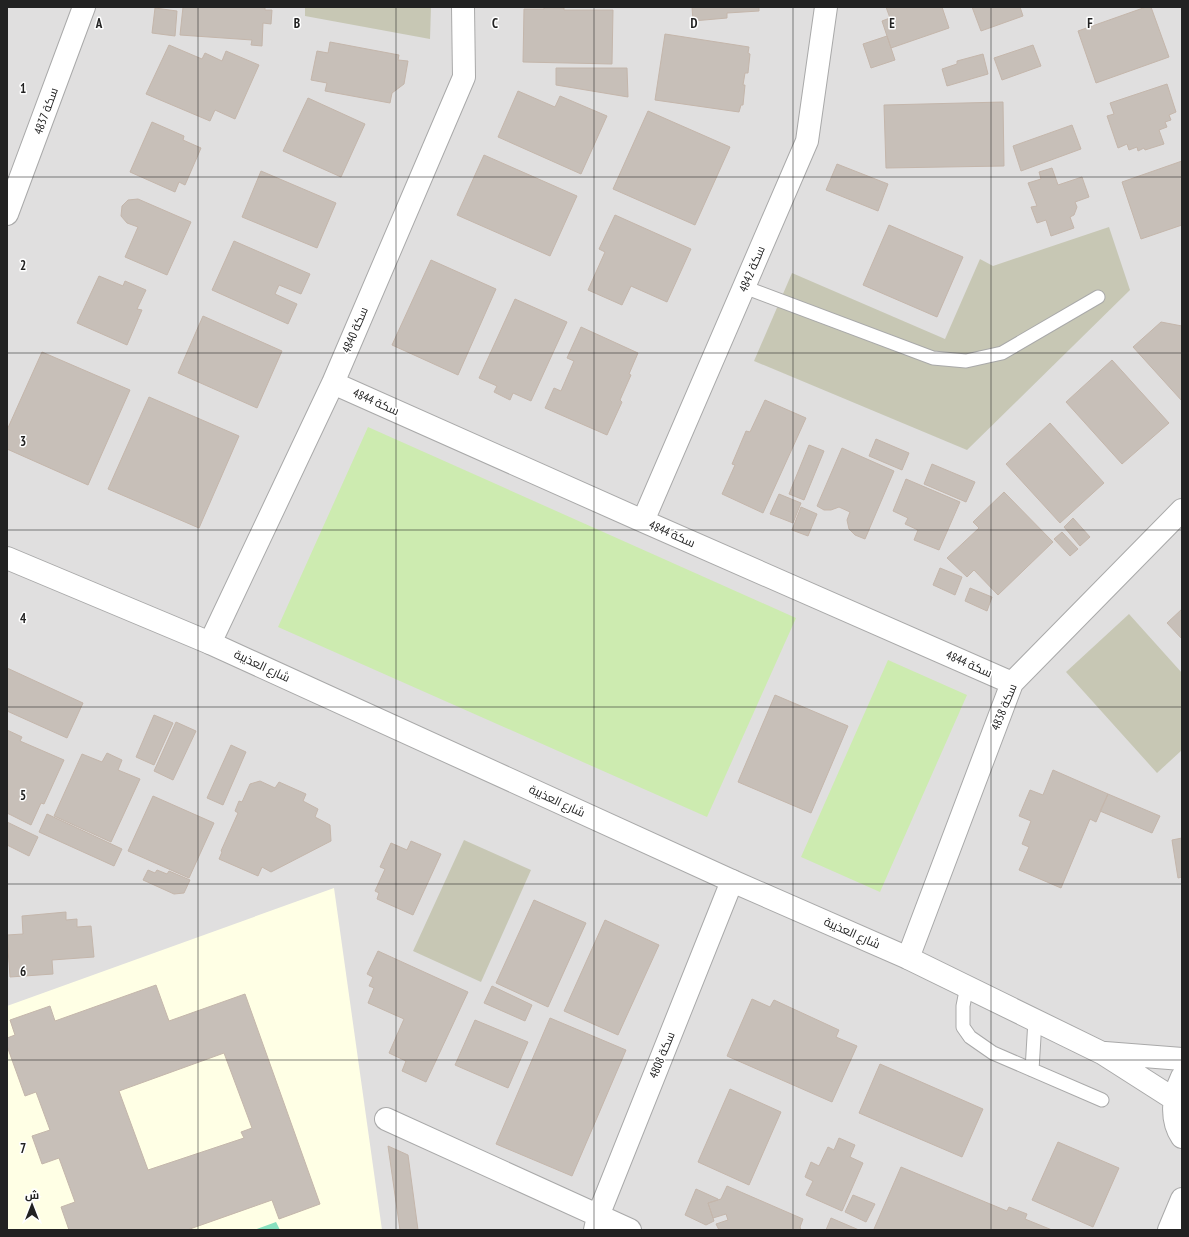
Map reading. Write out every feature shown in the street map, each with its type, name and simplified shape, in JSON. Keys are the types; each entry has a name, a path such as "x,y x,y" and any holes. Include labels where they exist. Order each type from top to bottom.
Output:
{"street":[{"name":"سكة 4837","path":"7,214 84,7"},
{"name":"سكة 4840","path":"210,643 332,383 464,77 463,7"},
{"name":"سكة 4842","path":"643,521 807,141 826,7"},
{"name":"سكة 4844","path":"332,383 1012,683"},
{"name":"سكة 4838","path":"908,958 1012,683 1182,510"},
{"name":"شارع العذيبة","path":"7,558 210,643 732,881 908,958 1102,1053 1174,1099"},
{"name":"سكة 4808","path":"596,1223 732,881"},
{"name":"شارع العذيبة","path":"1102,1053 1182,1059"},
{"path":"1182,1078 1174,1099 1174,1116 1182,1137"},
{"path":"386,1119 596,1223 630,1230"},
{"path":"1169,1230 1182,1199"}],"lane":[{"path":"744,287 933,358 966,361 1002,352 1098,297"},
{"path":"967,986 963,1006 963,1027 970,1037 993,1054 1102,1100"},
{"path":"1032,1070 1035,1020"}],"shaded area":[{"path":"7,7 1182,7 1182,1230 7,1230"},
{"path":"305,7 431,7 430,39 305,16"},
{"path":"1109,227 1130,290 967,450 754,361 792,273 945,339 980,259 993,266"},
{"path":"1129,614 1182,673 1182,750 1157,773 1066,672"},
{"path":"464,840 531,870 481,982 413,951"},
{"path":"334,888 382,1230 7,1230 7,1006"}],"green space":[{"path":"368,427 796,618 707,817 278,627"},
{"path":"888,660 967,695 880,892 801,857"},
{"path":"276,1222 280,1230 254,1230"}],"building":[{"path":"183,7 265,7 265,10 272,10 271,24 263,23 262,46 251,45 252,40 180,35"},
{"path":"544,7 564,7 564,10 613,10 612,64 523,62 524,9 544,9"},
{"path":"692,7 759,7 759,11 727,13 727,18 693,21"},
{"path":"886,7 942,7 949,28 891,48 882,21 890,18"},
{"path":"972,7 1020,7 1023,16 981,31"},
{"path":"1146,7 1151,7 1169,57 1096,83 1078,31"},
{"path":"155,8 177,11 175,36 152,33"},
{"path":"665,34 749,47 748,53 750,54 748,73 745,73 743,85 745,85 743,105 741,105 739,112 655,100"},
{"path":"887,36 895,60 871,68 863,44"},
{"path":"330,42 399,55 398,60 408,61 404,84 392,93 390,103 325,91 327,83 311,80 317,51 328,53"},
{"path":"169,45 202,59 205,53 222,61 226,51 259,65 235,119 215,110 210,121 146,94"},
{"path":"1033,45 1041,66 1002,80 994,58"},
{"path":"983,54 988,74 947,86 942,69 957,64 957,61"},
{"path":"556,68 627,68 628,97 556,85"},
{"path":"1167,84 1176,112 1169,115 1171,120 1165,122 1167,127 1159,130 1164,144 1145,150 1144,148 1138,151 1137,147 1129,150 1127,144 1118,148 1107,116 1114,114 1110,103"},
{"path":"518,91 555,107 560,96 607,116 581,174 498,137"},
{"path":"308,98 365,124 341,177 283,151"},
{"path":"1003,102 1004,166 886,168 884,105"},
{"path":"648,111 730,147 695,225 613,189"},
{"path":"152,122 184,136 183,140 201,148 185,185 179,182 175,192 130,172"},
{"path":"1072,125 1081,149 1021,171 1013,146"},
{"path":"484,155 577,196 550,256 457,215"},
{"path":"1182,161 1182,225 1141,239 1122,182"},
{"path":"837,164 888,184 878,211 826,190"},
{"path":"1052,168 1058,185 1082,177 1089,197 1075,202 1077,207 1074,215 1070,217 1074,228 1051,236 1046,220 1037,223 1031,207 1037,206 1028,183 1041,179 1039,172"},
{"path":"261,171 336,203 317,248 242,217"},
{"path":"138,199 191,222 167,275 125,257 138,227 127,223 121,216 122,206 128,200"},
{"path":"615,215 691,249 667,302 631,286 622,305 588,290 605,252 599,249"},
{"path":"889,225 963,257 937,317 863,285"},
{"path":"234,241 310,274 301,294 279,285 275,294 297,304 288,324 212,290"},
{"path":"431,260 496,289 458,375 392,345"},
{"path":"99,276 123,286 125,281 146,290 137,309 142,310 127,345 77,323"},
{"path":"515,299 567,322 531,401 513,393 510,400 494,392 497,386 479,378"},
{"path":"203,316 282,351 257,408 178,373"},
{"path":"1161,322 1182,326 1182,401 1133,347"},
{"path":"581,327 638,353 629,374 631,375 620,400 622,402 607,435 545,408 554,388 561,391 574,361 567,358"},
{"path":"42,352 130,390 88,485 7,449 7,430"},
{"path":"1112,360 1169,423 1122,464 1066,402"},
{"path":"149,397 239,436 199,528 108,489"},
{"path":"765,400 806,418 763,513 722,494 735,465 732,464 746,431 750,432"},
{"path":"1050,423 1104,483 1060,523 1006,464"},
{"path":"876,439 909,453 902,470 869,456"},
{"path":"809,445 824,451 804,500 789,494"},
{"path":"842,448 894,471 865,539 855,535 849,529 847,520 850,512 839,507 831,510 824,510 817,506"},
{"path":"932,464 975,482 966,502 924,484"},
{"path":"906,479 960,502 939,550 914,540 918,530 905,524 908,518 893,511"},
{"path":"1004,492 1053,542 998,595 974,570 967,577 947,558 979,528 973,522"},
{"path":"779,494 801,503 793,523 770,514"},
{"path":"801,507 817,514 808,536 792,530"},
{"path":"1073,518 1090,537 1080,546 1064,527"},
{"path":"1062,532 1078,549 1070,556 1054,539"},
{"path":"940,568 962,577 955,595 933,585"},
{"path":"970,588 992,597 987,611 965,601"},
{"path":"1182,609 1182,639 1167,623"},
{"path":"7,668 83,703 67,738 7,711"},
{"path":"775,695 848,726 811,813 738,782"},
{"path":"154,715 173,723 154,765 136,757"},
{"path":"176,722 196,731 173,780 154,771"},
{"path":"7,730 22,737 20,741 64,760 44,804 41,803 31,825 7,813"},
{"path":"231,745 246,752 223,805 207,798"},
{"path":"107,753 122,760 118,770 140,779 111,842 54,816 82,754 102,762"},
{"path":"1053,770 1108,794 1096,822 1090,819 1061,888 1019,870 1029,847 1022,844 1031,821 1019,816 1030,790 1043,795"},
{"path":"260,781 275,788 279,782 306,794 303,801 318,809 315,817 330,825 331,841 271,872 262,867 258,876 219,859 222,852 221,851 238,813 235,811 239,801 242,802 250,784"},
{"path":"1108,794 1160,816 1152,833 1100,811"},
{"path":"153,796 214,823 189,878 128,851"},
{"path":"47,814 122,849 114,866 39,832"},
{"path":"7,822 38,837 29,856 7,845"},
{"path":"1182,838 1182,877 1178,878 1172,840"},
{"path":"411,841 441,854 413,915 377,899 379,893 375,891 385,869 380,867 391,843 407,850"},
{"path":"148,870 155,873 157,870 167,874 169,871 190,880 184,893 174,894 143,880"},
{"path":"534,900 586,923 548,1007 496,983"},
{"path":"66,912 66,920 77,919 77,927 91,926 94,957 52,960 53,974 10,977 7,935 23,934 22,916"},
{"path":"605,920 659,945 618,1035 564,1011"},
{"path":"378,951 468,992 426,1082 402,1071 406,1061 389,1053 404,1019 368,1003 374,988 369,986 373,977 367,974"},
{"path":"156,985 169,1021 245,994 320,1204 279,1219 272,1200 187,1230 69,1230 61,1207 75,1202 59,1158 42,1164 32,1136 50,1130 36,1092 25,1096 7,1046 7,1038 15,1035 10,1020 50,1006 55,1021","holes":["224,1053 252,1128 241,1132 244,1138 148,1170 119,1091"]},
{"path":"492,986 532,1005 525,1021 484,1003"},
{"path":"752,999 770,1007 774,1000 839,1030 836,1037 857,1046 832,1102 727,1056"},
{"path":"550,1018 626,1050 572,1176 496,1144"},
{"path":"475,1020 528,1042 508,1088 455,1065"},
{"path":"880,1064 983,1109 962,1157 859,1113"},
{"path":"730,1089 781,1112 749,1185 698,1162"},
{"path":"839,1138 855,1145 850,1157 863,1163 842,1211 806,1195 813,1181 805,1177 811,1162 819,1166 828,1147 834,1150"},
{"path":"1058,1142 1119,1168 1093,1227 1032,1200"},
{"path":"388,1146 408,1155 418,1230 400,1230"},
{"path":"901,1167 1007,1211 1009,1207 1027,1214 1025,1219 1052,1230 874,1229"},
{"path":"727,1186 803,1219 800,1227 801,1230 719,1230 716,1224 728,1220 726,1214 713,1218 708,1203 721,1199"},
{"path":"696,1189 718,1199 708,1203 714,1221 706,1225 685,1215"},
{"path":"853,1195 875,1204 866,1222 845,1212"},
{"path":"831,1218 859,1230 826,1230"}]}
